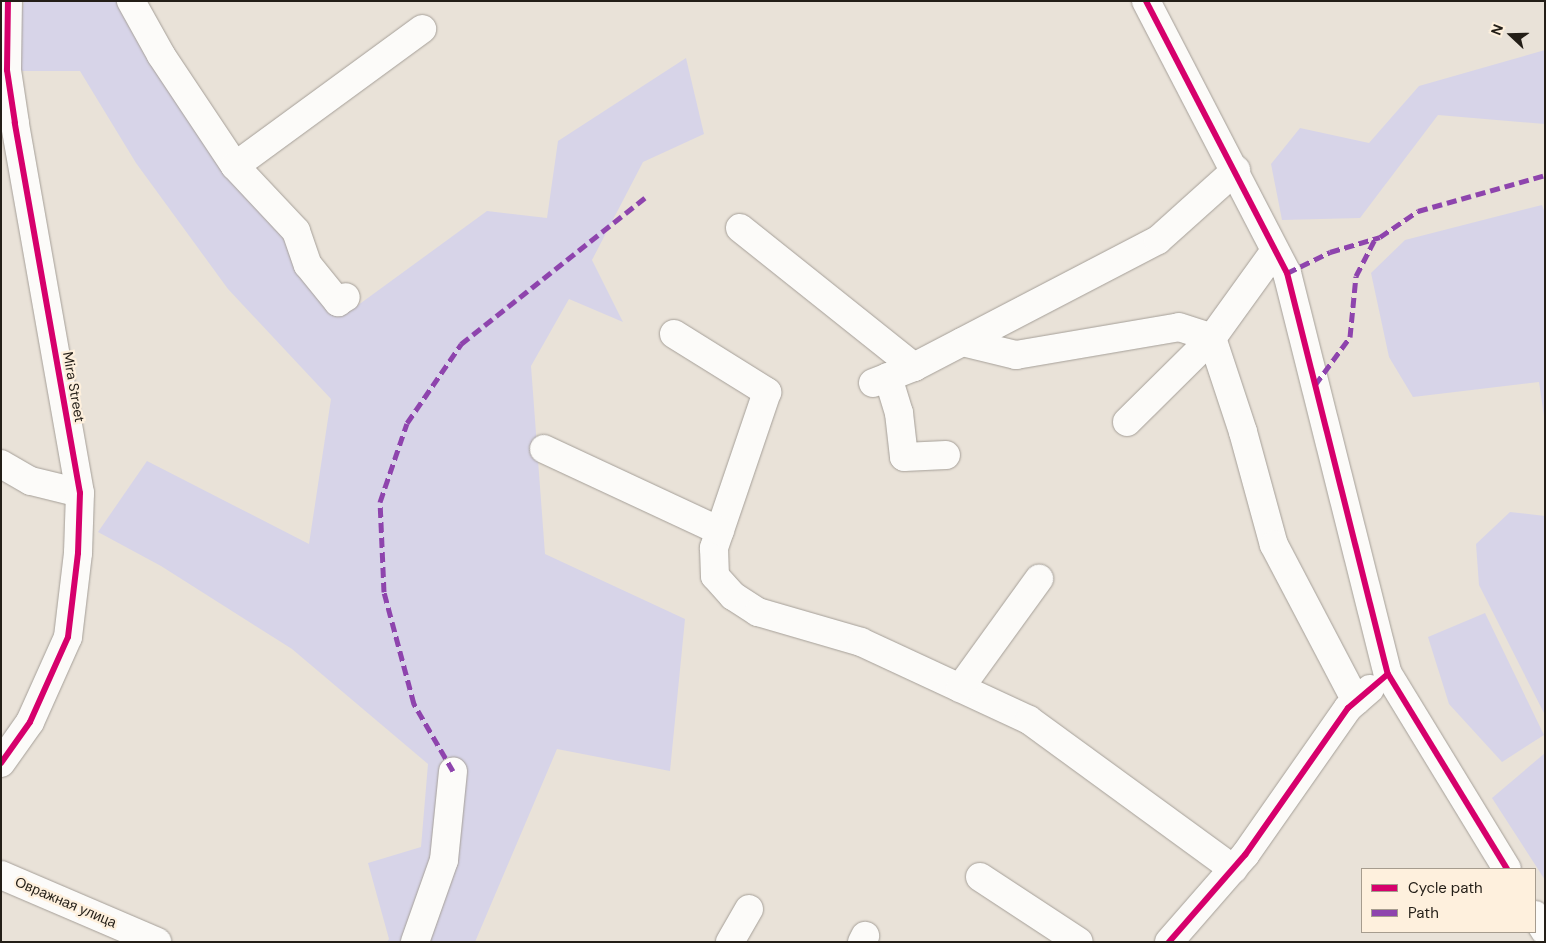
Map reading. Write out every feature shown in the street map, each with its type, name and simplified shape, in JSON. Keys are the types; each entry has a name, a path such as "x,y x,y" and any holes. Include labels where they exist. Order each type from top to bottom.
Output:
{"street":[{"name":"Mira Street","path":"1,763 30,722 68,637 78,553 80,493 4,69 4,28 8,1"},
{"path":"131,1 160,55 235,166 296,231 308,264 338,302 346,297"},
{"path":"1146,1 1236,170 1274,252 1287,274 1388,674 1506,868"},
{"path":"235,166 422,30"},
{"path":"946,455 904,457 899,413 881,380 914,367 1158,240 1236,170"},
{"path":"740,228 914,367"},
{"path":"1127,422 1212,338 1274,252"},
{"path":"962,342 1016,355 1180,327 1212,338"},
{"path":"674,334 767,392 714,548 716,576 733,596 758,612 861,642 1029,720 1233,868"},
{"path":"1212,338 1243,432 1274,545 1356,701"},
{"path":"544,449 720,531"},
{"path":"1,464 32,481 80,493"},
{"path":"960,688 1039,579"},
{"path":"1169,942 1233,868 1356,701 1388,674"},
{"path":"415,942 444,860 453,771"},
{"name":"Овражная улица","path":"1,875 157,942"},
{"path":"980,877 1079,942"},
{"path":"730,942 749,910"},
{"path":"1536,917 1545,931"}],"shaded area":[{"path":"24,1 125,1 279,223 350,311 487,211 547,218 558,141 686,58 704,134 643,162 592,260 623,322 569,299 531,366 545,554 685,619 670,771 557,749 475,942 387,942 389,939 368,863 421,847 428,764 292,649 161,566 98,532 147,461 309,544 331,399 228,289 136,163 80,71 11,71"},
{"path":"1545,50 1545,124 1438,115 1360,218 1282,220 1271,164 1300,128 1369,143 1419,86"},
{"path":"1542,205 1545,213 1545,423 1539,382 1413,397 1389,357 1371,273 1405,240"},
{"path":"1510,512 1545,516 1545,715 1479,585 1476,544"},
{"path":"1485,613 1544,735 1502,762 1449,704 1428,637"},
{"path":"1545,753 1545,880 1492,798"}],"marked path":[{"path":"1287,273 1330,252 1380,237 1418,211 1545,175"},
{"path":"453,771 414,704 384,592 380,502 407,423 461,344 648,195"},
{"path":"1315,385 1350,337 1356,276 1375,239"}],"cycle path":[{"path":"1,763 30,722 68,637 78,553 80,493 7,70 8,1"},
{"path":"1146,1 1287,273 1388,674 1506,868"},
{"path":"1169,942 1245,855 1348,708 1388,674"}]}
